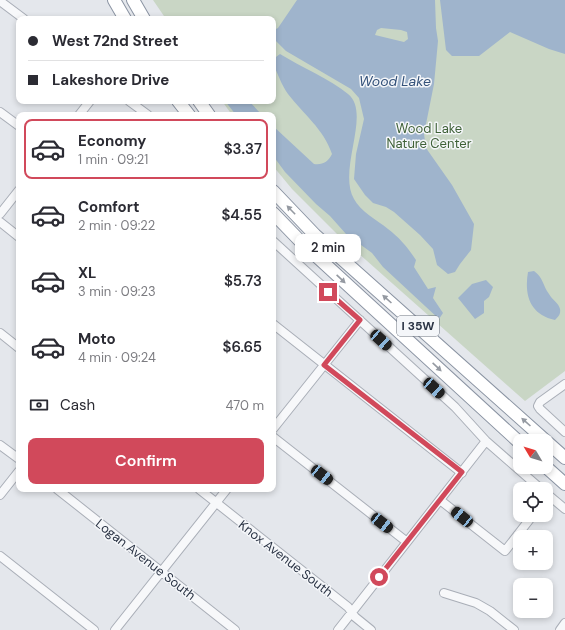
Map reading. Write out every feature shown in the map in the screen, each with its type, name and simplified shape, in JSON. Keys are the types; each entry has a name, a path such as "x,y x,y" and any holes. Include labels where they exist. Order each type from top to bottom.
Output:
{"highway":[{"path":"114,0 123,16"},
{"path":"133,0 142,16"},
{"path":"180,104 187,112"},
{"name":"I 35W","path":"276,194 315,235 565,458"},
{"name":"I 35W","path":"276,216 302,243 513,437"},
{"path":"553,473 565,484"}],"street":[{"path":"0,1 20,16"},
{"path":"81,112 88,104"},
{"path":"133,104 144,112"},
{"path":"0,112 16,124"},
{"path":"0,214 16,194"},
{"path":"0,222 16,235"},
{"path":"276,244 455,407 486,441 533,482"},
{"path":"276,426 360,320"},
{"path":"276,326 462,472"},
{"path":"0,333 16,346"},
{"path":"565,384 540,402 538,406 565,432"},
{"path":"276,439 407,542"},
{"path":"338,630 486,441"},
{"path":"0,445 16,457"},
{"path":"0,495 16,475"},
{"name":"Logan Avenue South","path":"61,492 235,630"},
{"name":"Knox Avenue South","path":"203,492 342,602 355,617 371,630"},
{"path":"115,630 225,492"},
{"path":"440,500 505,551 528,522"},
{"path":"553,501 565,510"},
{"path":"0,556 94,630"},
{"path":"444,594 472,601 481,605 514,630"},
{"path":"560,630 565,623"}],"green space":[{"name":"Wood Lake Nature Center","path":"153,0 565,0 565,371 525,401 340,237 292,189 276,170 276,112 230,112 224,104 276,104 276,16 164,16"}],"water":[{"name":"Wood Lake","path":"297,0 435,0 438,41 434,84 424,134 426,148 452,185 474,224 471,250 455,272 448,274 437,265 433,249 420,235 394,212 386,207 373,203 365,195 354,179 356,154 364,119 359,98 351,89 286,51 276,41 276,29","holes":["381,28 407,32 408,39 404,42 375,35 377,30"]},
{"name":"Wood Lake","path":"440,0 565,0 565,54 549,49 510,32 479,56 452,56 446,50"},
{"path":"280,54 324,78 348,94 354,103 357,114 356,128 349,173 350,187 354,199 364,211 392,232 407,247 416,260 414,267 428,289 436,287 433,298 443,313 439,319 383,267 372,253 346,234 330,216 316,204 285,172 276,160 276,129 314,164 325,162 332,154 324,137 313,122 288,94 276,70 276,57"},
{"path":"227,104 252,104 259,112 234,112"},
{"path":"534,271 537,273 550,296 559,307 560,314 555,320 540,314 534,309 528,296 528,272"},
{"path":"486,280 493,287 489,297 484,301 484,313 475,319 458,298 472,284"}],"route":[{"path":"328,292 360,320 324,365 462,472 379,577"}]}
